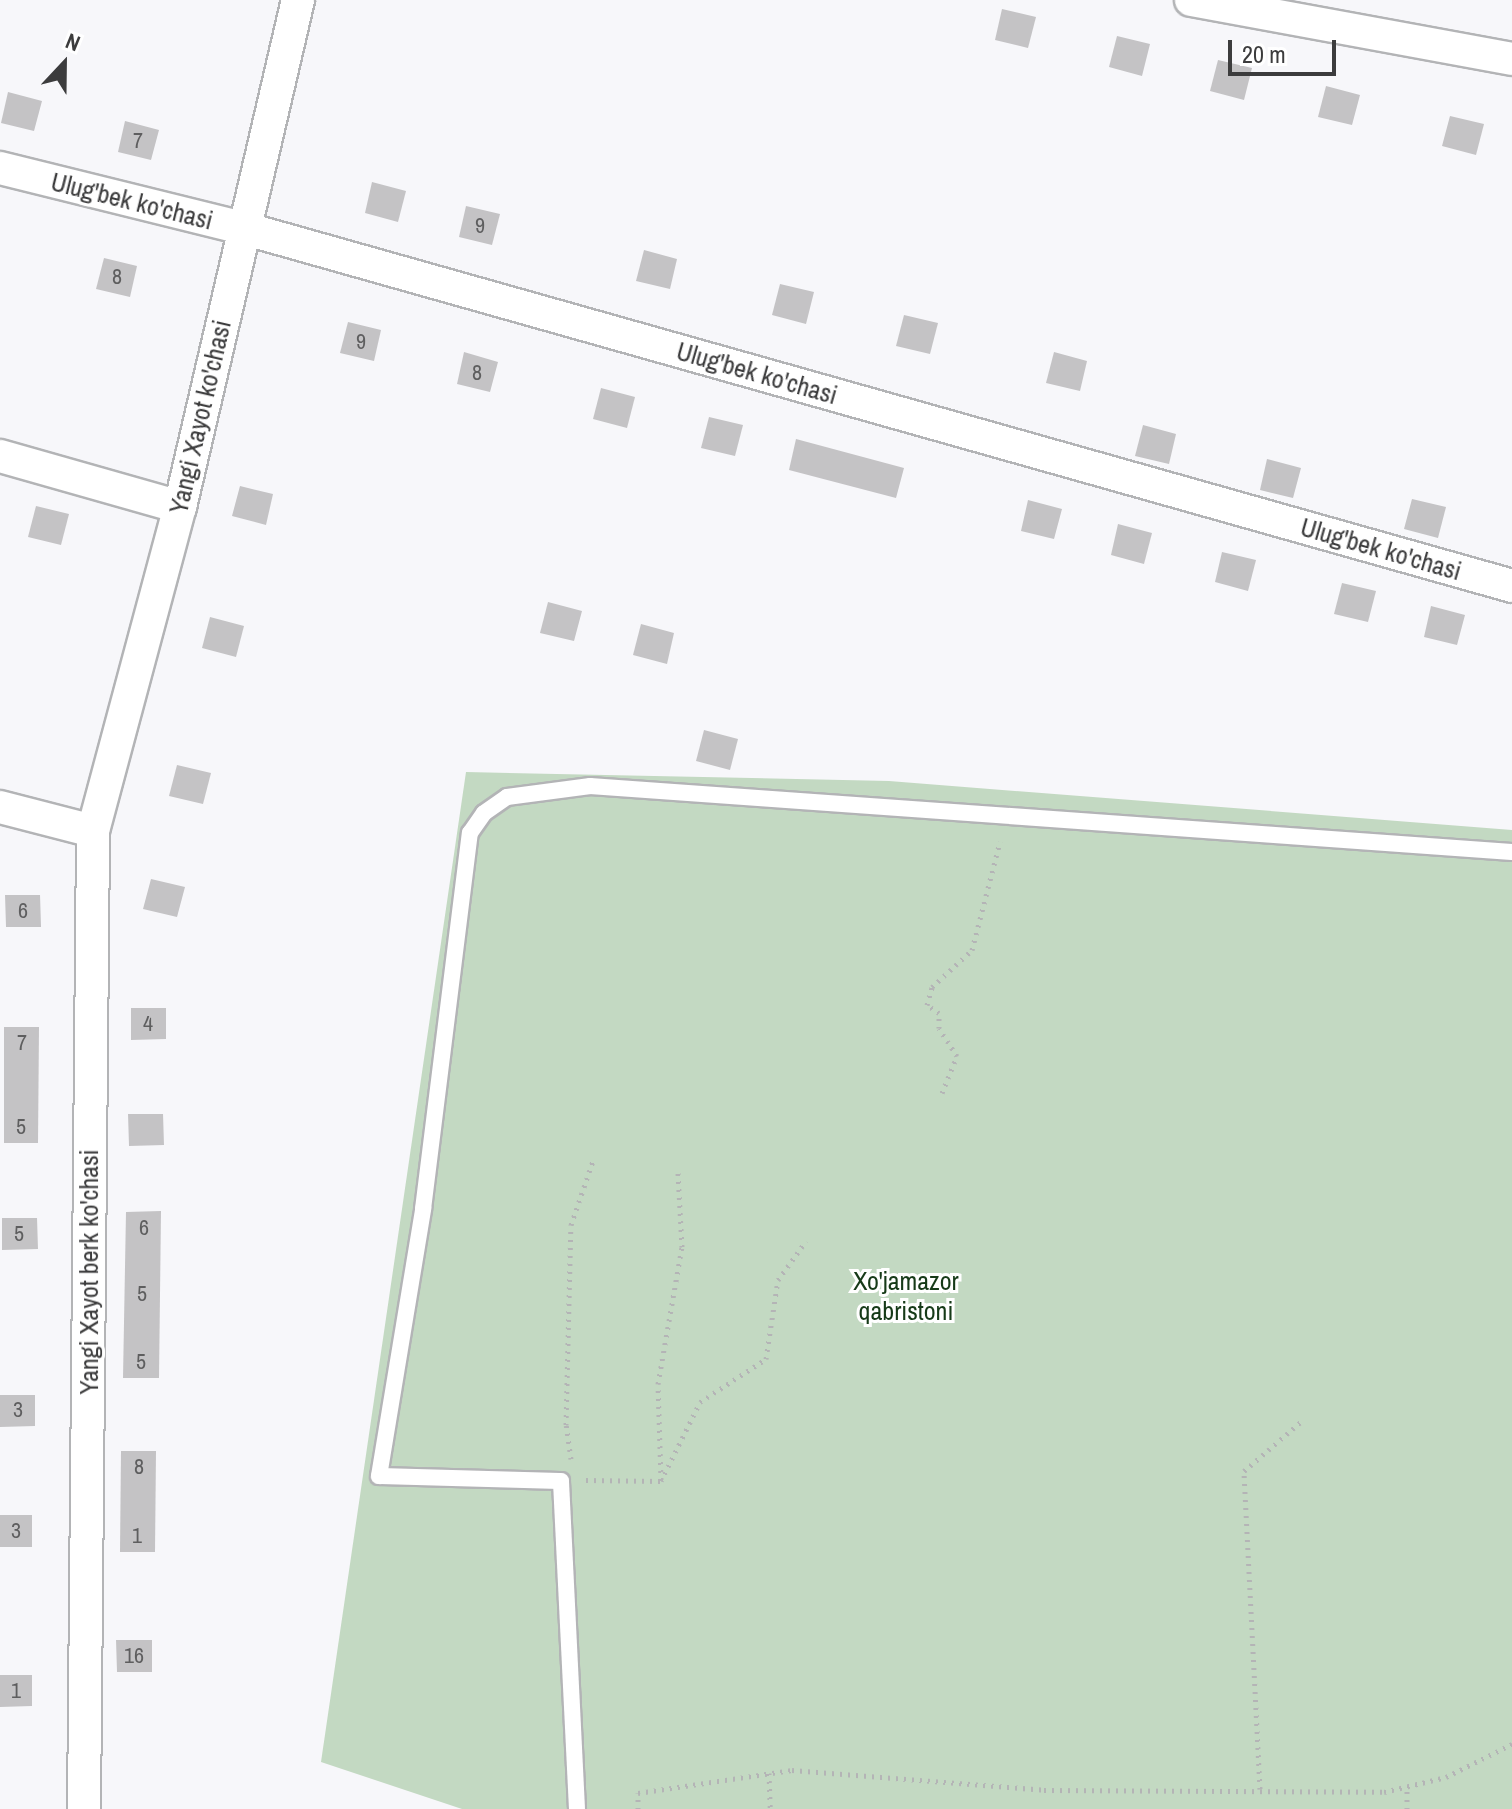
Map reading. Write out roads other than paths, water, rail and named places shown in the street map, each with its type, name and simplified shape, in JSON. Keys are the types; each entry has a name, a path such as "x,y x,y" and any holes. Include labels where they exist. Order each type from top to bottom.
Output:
{"street":[{"name":"Yangi Xayot ko'chasi","path":"93,831 180,507 298,0"},
{"path":"1191,0 1256,7 1512,59"},
{"name":"Ulug'bek ko'chasi","path":"0,168 243,228 1512,586"},
{"path":"0,456 180,507"},
{"path":"0,807 93,831"},
{"name":"Yangi Xayot berk ko'chasi","path":"84,1809 93,831"}],"lane":[{"path":"577,1809 568,1480 379,1476 423,1209 470,833 484,813 507,797 590,786 1512,852"}],"park label":[{"name":"Xo'jamazor qabristoni","path":"906,1296"}]}
